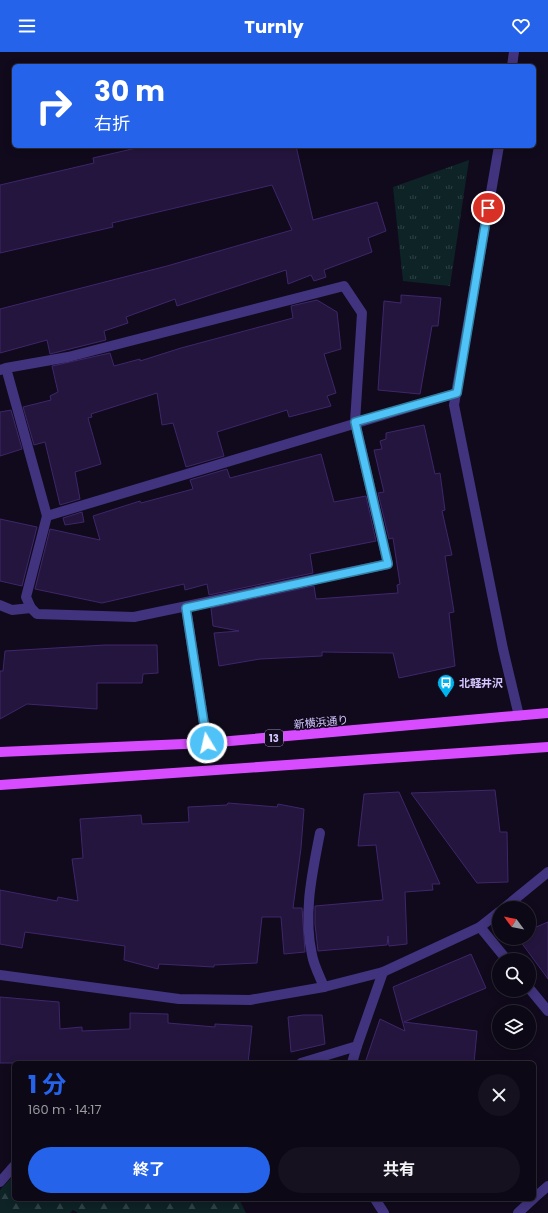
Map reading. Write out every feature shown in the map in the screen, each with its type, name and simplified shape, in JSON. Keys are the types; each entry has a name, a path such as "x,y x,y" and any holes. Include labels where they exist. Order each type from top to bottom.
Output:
{"main road":[{"name":"新横浜通り","path":"0,752 207,743 548,713"},
{"path":"0,785 548,747"}],"street":[{"path":"512,64 514,52"},
{"path":"498,148 454,405 503,649 519,716"},
{"path":"344,286 362,313 355,422 388,564 186,608 134,617 37,614 31,608 26,597 47,516 3,369 68,357 344,286"},
{"path":"47,516 355,422 457,393"},
{"path":"0,605 12,610 31,608"},
{"path":"186,608 207,743"},
{"path":"320,833 310,886 307,919 312,956 324,987"},
{"path":"513,901 548,872"},
{"path":"0,975 179,999 250,1000 324,987 383,972 480,927 492,918"},
{"path":"480,927 501,953"},
{"path":"353,1061 383,972"},
{"path":"536,996 548,1011"},
{"path":"308,1061 357,1046"},
{"path":"0,1182 12,1168"},
{"path":"536,1196 548,1186"},
{"path":"376,1201 384,1213"},
{"path":"518,1213 530,1201"}],"green space":[{"path":"469,160 450,286 403,281 393,187"},
{"path":"12,1177 12,1201 240,1201 246,1213 78,1213 73,1210 70,1213 0,1213 0,1190"}],"building":[{"path":"136,148 296,148 313,220 377,202 386,231 368,238 372,252 324,270 326,277 314,281 311,275 288,284 286,270 177,306 175,299 126,317 128,323 104,331 106,340 50,354 47,340 0,353 0,309 167,266 292,230 272,185 112,223 113,227 0,253 0,185 94,163 93,158"},
{"path":"401,295 441,298 438,326 432,326 420,394 378,390 384,301 401,303"},
{"path":"317,300 337,312 341,349 324,354 336,393 327,396 331,406 289,417 287,410 217,432 224,456 186,467 173,423 162,425 157,393 91,414 92,417 88,418 101,464 75,472 80,499 60,505 45,442 34,445 23,407 51,400 50,396 58,392 52,366 110,353 114,366 140,359 140,361 181,348 293,318 291,306"},
{"path":"11,410 22,449 0,456 0,412"},
{"path":"424,425 435,474 440,473 445,510 442,511 452,555 445,556 454,612 449,613 455,666 399,678 393,653 322,652 322,656 260,659 219,666 214,633 239,631 213,626 211,608 314,586 316,599 398,593 397,585 400,584 393,538 389,539 378,493 384,492 374,450 382,449 380,441 386,439 386,433"},
{"path":"321,454 334,502 366,496 376,541 310,554 313,573 209,595 207,584 185,590 184,584 102,603 35,589 50,529 100,540 93,516 140,501 141,503 193,489 190,480 227,469 230,478"},
{"path":"82,512 84,522 65,525 63,518"},
{"path":"0,519 37,527 22,586 0,581"},
{"path":"105,645 157,645 158,673 143,674 142,683 97,683 97,709 27,704 0,719 0,671 3,671 5,651"},
{"path":"495,790 500,832 507,832 508,882 477,883 411,793"},
{"path":"399,792 440,884 432,884 433,890 405,892 407,944 389,946 388,936 387,945 318,951 315,906 383,900 376,845 358,846 364,794"},
{"path":"228,803 277,807 278,804 304,809 301,848 293,908 302,908 305,952 284,954 281,917 262,917 257,963 214,965 214,967 159,964 158,969 124,960 125,946 25,932 22,948 0,944 0,890 57,901 58,897 78,901 72,859 83,858 80,819 141,815 142,824 189,822 188,807 227,805"},
{"path":"548,922 548,979 536,963 536,953 529,953 523,945 536,945 536,927"},
{"path":"471,954 486,988 404,1022 477,1031 474,1061 366,1061 380,1019 405,1031 393,987"},
{"path":"0,997 59,1002 60,1029 82,1027 82,1031 130,1029 130,1013 168,1014 168,1023 215,1027 215,1024 252,1026 248,1061 12,1061 12,1063 0,1063"},
{"path":"322,1015 325,1044 291,1052 288,1017"}],"place":[{"name":"北軽井沢","path":"446,698"}],"route":[{"path":"207,743 186,608 388,564 355,422 457,393 488,208"}]}
